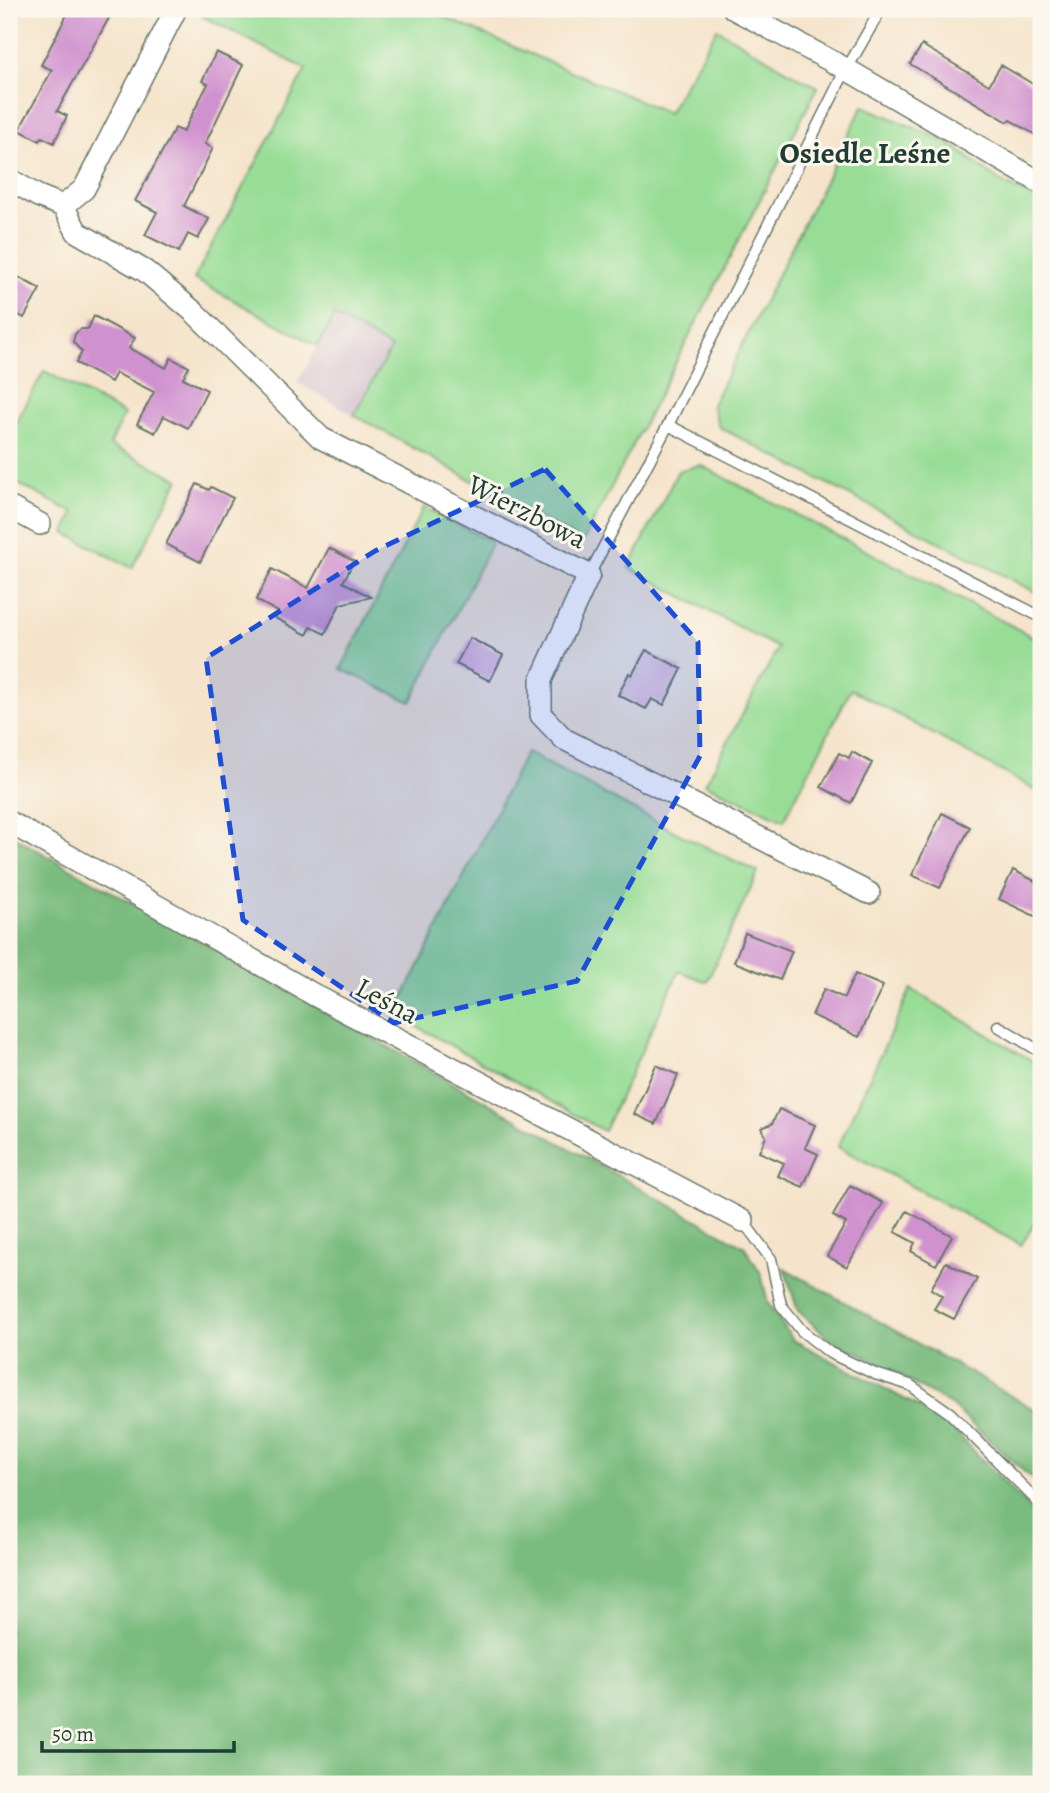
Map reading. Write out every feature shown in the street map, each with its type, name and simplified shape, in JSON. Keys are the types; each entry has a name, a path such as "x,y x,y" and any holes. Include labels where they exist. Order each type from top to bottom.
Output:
{"street":[{"path":"9,179 62,206 84,189 176,9"},
{"path":"734,9 846,69 1041,183"},
{"name":"Wierzbowa","path":"62,206 77,232 145,271 194,312 321,438 589,575 541,680 541,715 564,739 869,893"},
{"path":"9,508 40,524"},
{"name":"Leśna","path":"9,822 318,997 743,1221"}],"lane":[{"path":"589,575 668,425 846,69 881,9"},
{"path":"668,425 1041,617"},
{"path":"998,1026 1041,1052"},
{"path":"743,1221 771,1259 780,1304 802,1331 830,1353 875,1374 910,1385 950,1413 1041,1505"}],"highlighted area":[{"path":"545,469 698,642 700,756 577,981 394,1023 243,920 206,658 375,551"}],"shaded area":[{"path":"335,316 392,348 354,415 297,382"}],"green space":[{"path":"205,9 425,9 668,113 717,29 818,87 583,542 354,415 391,348 335,316 318,346 194,279 306,69 202,16"},
{"path":"863,106 948,142 999,181 1041,201 1041,595 719,427 712,405"},
{"path":"44,371 124,414 110,445 179,479 132,568 65,533 74,513 9,479 9,436"},
{"path":"700,465 1041,641 1041,793 851,689 784,820 705,784 778,648 629,568 678,471"},
{"path":"424,507 492,542 411,702 341,669"},
{"path":"526,752 681,835 758,872 707,982 679,971 604,1131 395,1014"},
{"path":"9,834 745,1247 761,1274 768,1303 793,1340 944,1420 1028,1507 1041,1529 1041,1784 9,1784"},
{"path":"911,989 1041,1066 1041,1213 1021,1245 838,1147"},
{"path":"784,1268 1041,1413 1041,1487 952,1406 862,1354 834,1343 798,1311"}],"building":[{"path":"70,9 114,9 57,111 67,116 54,143 42,137 40,141 19,130 52,70 41,65"},
{"path":"922,45 989,85 1001,65 1041,89 1041,138 1010,120 1008,122 910,64"},
{"path":"216,52 243,65 205,144 213,148 184,206 209,219 198,239 188,234 179,252 145,235 157,212 135,201 175,128 183,132 208,84 202,81"},
{"path":"9,272 40,289 24,318 9,310"},
{"path":"94,316 135,338 129,348 166,368 171,358 189,367 183,378 207,390 188,428 164,416 155,433 137,424 154,392 116,373 111,382 76,363 82,352 73,342 75,334 81,329 88,329"},
{"path":"197,484 209,490 211,487 233,498 200,562 166,544"},
{"path":"329,548 354,561 343,582 371,597 340,604 325,634 311,627 307,635 275,618 278,612 256,600 272,569 308,588"},
{"path":"470,638 503,655 490,681 456,664"},
{"path":"646,650 682,669 664,705 652,699 646,709 618,695 629,673 632,675"},
{"path":"852,752 872,763 851,803 821,787 839,753 849,758"},
{"path":"942,813 970,827 940,888 912,875"},
{"path":"1013,870 1041,884 1041,919 999,899"},
{"path":"745,933 792,951 780,980 734,962"},
{"path":"855,974 883,986 859,1037 812,1015 824,989 844,998"},
{"path":"656,1065 678,1075 656,1124 634,1114"},
{"path":"779,1109 815,1125 805,1148 818,1154 803,1187 778,1176 784,1163 759,1152 766,1137 762,1128 772,1124"},
{"path":"850,1185 883,1203 847,1267 827,1256 846,1223 833,1216"},
{"path":"907,1211 952,1236 936,1265 911,1251 915,1243 895,1232"},
{"path":"946,1262 977,1279 954,1319 934,1309 942,1296 931,1289"}],"district":[{"name":"Osiedle Leśne","path":"865,153"}]}
